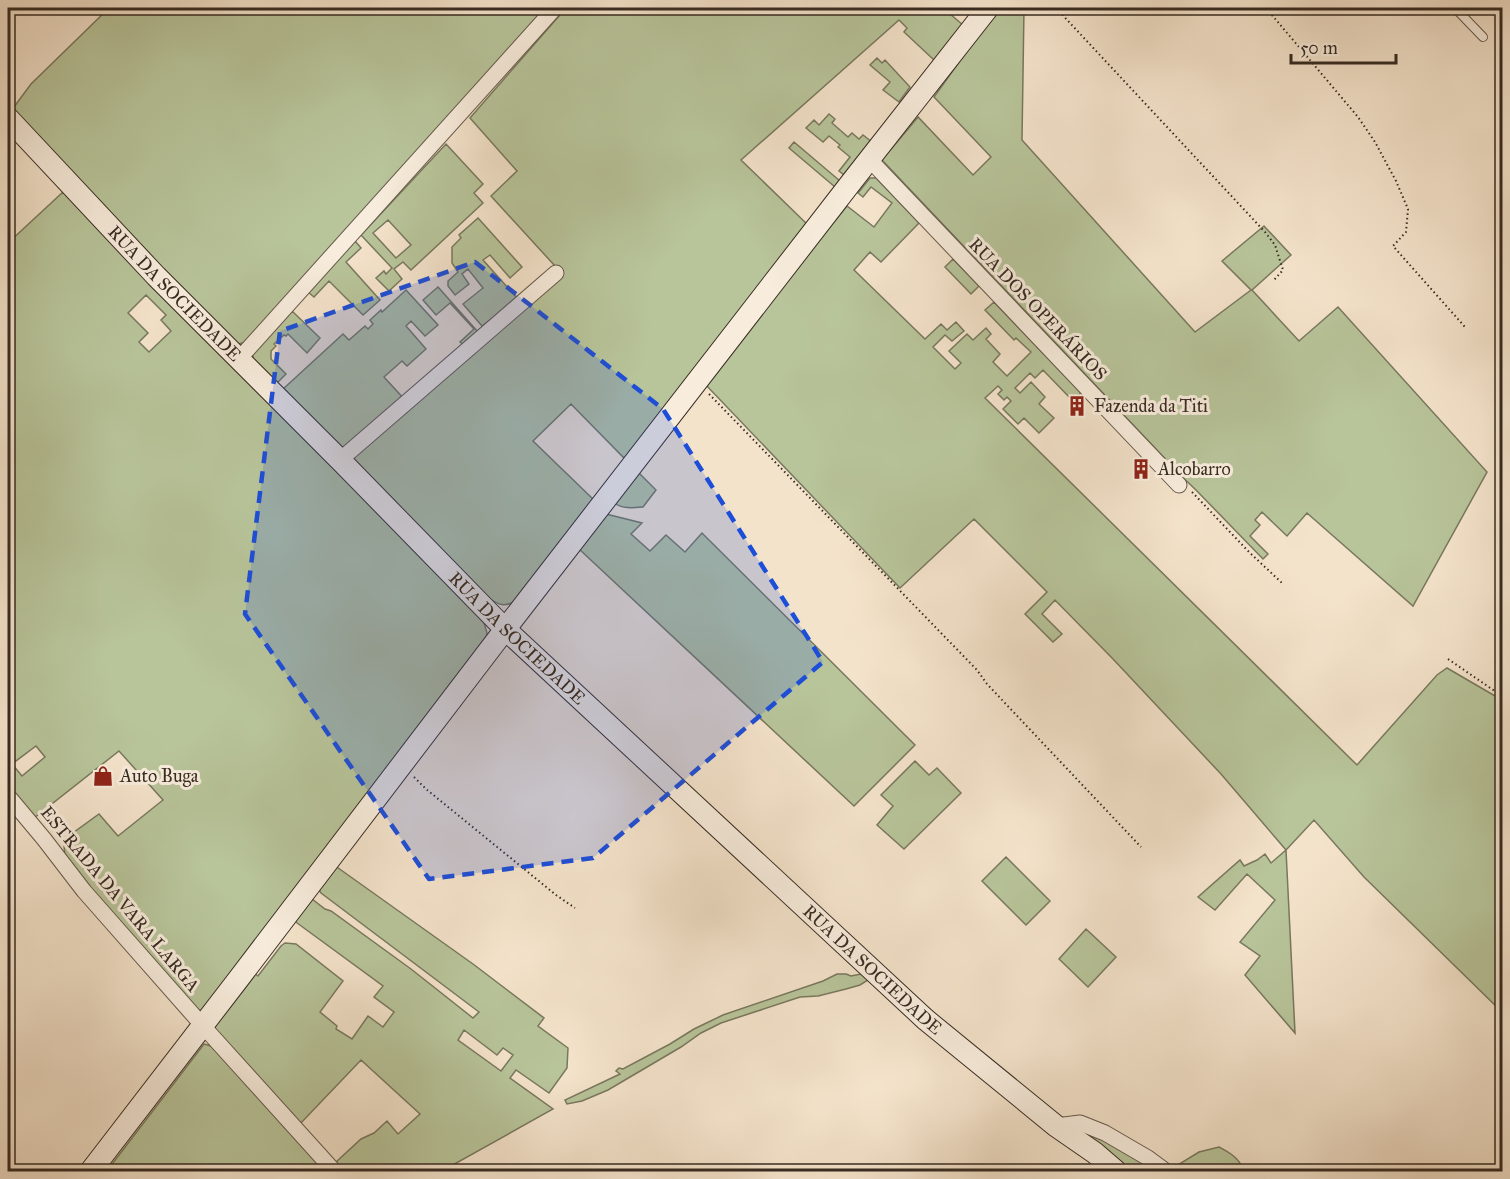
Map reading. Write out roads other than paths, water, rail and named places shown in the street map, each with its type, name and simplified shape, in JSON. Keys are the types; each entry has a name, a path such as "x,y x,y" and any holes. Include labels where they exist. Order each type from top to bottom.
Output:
{"street":[{"path":"239,359 555,8"},
{"path":"90,1172 695,382 987,8"},
{"name":"RUA DA SOCIEDADE","path":"8,118 156,276 505,629 918,1012 1056,1126 1095,1153 1117,1172"},
{"name":"RUA DOS OPERÁRIOS","path":"869,159 1179,485"},
{"path":"340,460 556,273"},
{"name":"ESTRADA DA VARA LARGA","path":"8,796 84,891 335,1172"},
{"path":"1056,1126 1080,1123 1105,1133 1167,1172"}],"lane":[{"path":"1455,8 1483,38"}],"place":[{"name":"Fazenda da Titi","path":"1077,406"},
{"name":"Alcobarro","path":"1141,469"},
{"name":"Auto Buga","path":"103,776"}]}
